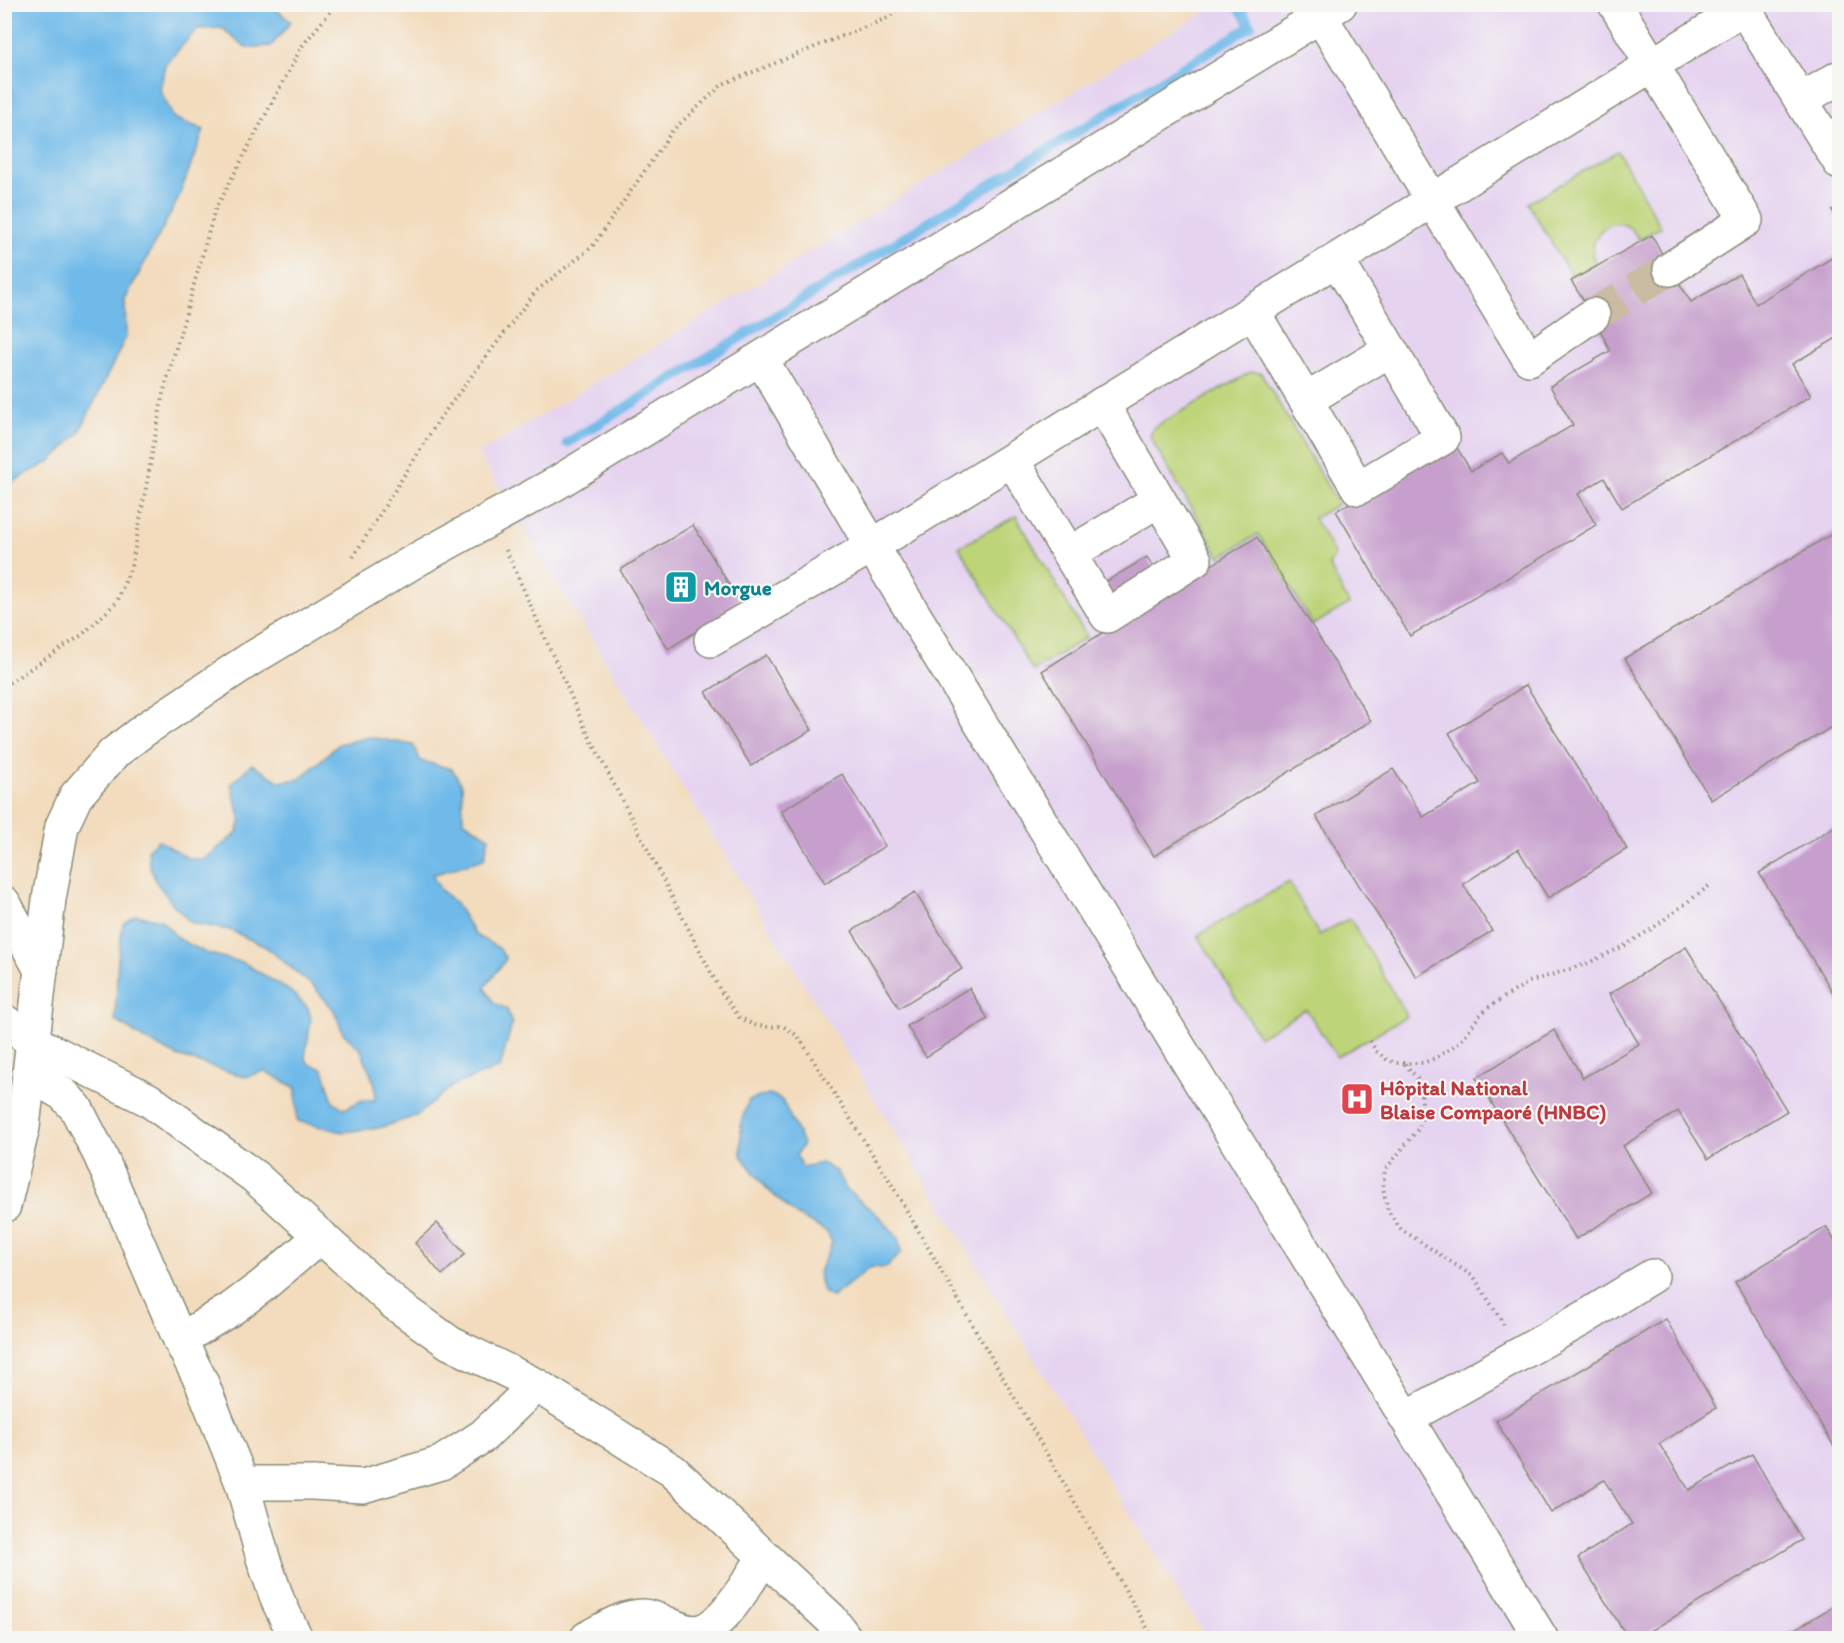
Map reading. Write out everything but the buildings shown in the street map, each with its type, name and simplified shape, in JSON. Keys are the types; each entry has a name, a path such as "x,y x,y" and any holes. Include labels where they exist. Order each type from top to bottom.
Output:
{"street":[{"path":"1615,4 1746,220 1670,269"},
{"path":"711,640 872,546 1748,7 1839,163"},
{"path":"4,1206 23,1127 49,899 62,826 76,796 114,753 144,730 249,660 418,559 555,484 1325,13 1433,201 1529,359 1593,315"},
{"path":"1801,100 1839,77"},
{"path":"1253,312 1358,488 1443,438 1337,260"},
{"path":"1306,400 1390,350"},
{"path":"761,359 872,546 1541,1638"},
{"path":"1012,459 1107,616 1195,560 1102,404"},
{"path":"1070,554 1159,500"},
{"path":"4,903 40,970"},
{"path":"4,1021 32,1041 149,1100 255,1177 394,1303 450,1343 536,1385 673,1471 831,1619 845,1638"},
{"path":"29,1074 63,1094 76,1108 100,1155 180,1340 201,1381 242,1483 278,1602 296,1638"},
{"path":"180,1340 231,1309 321,1236"},
{"path":"1406,1418 1522,1354 1652,1276"},
{"path":"242,1483 363,1486 441,1463 483,1437 536,1385"},
{"path":"587,1638 619,1621 643,1616 672,1631 702,1631 714,1625 735,1601 764,1557"}],"path":[{"path":"4,686 82,635 117,602 132,564 163,394 215,210 302,46 337,4"},
{"path":"347,566 440,418 536,291 592,246 673,130 723,84 890,17 900,4"},
{"path":"492,518 585,728 720,990 740,1017 754,1025 783,1026 798,1036 892,1185 1153,1638"},
{"path":"1370,1041 1376,1051 1396,1064 1423,1063 1436,1058 1461,1041 1479,1016 1489,1007 1529,982 1586,964 1624,946 1653,928 1709,886"},
{"path":"1405,1064 1417,1078 1423,1113 1419,1128 1385,1170 1383,1188 1388,1211 1401,1229 1474,1277 1522,1354"}],"shaded area":[{"name":"Hôpital National Blaise Compaoré (HNBC)","path":"1216,5 1839,5 1839,1638 1206,1638 478,454"}],"green space":[{"path":"1618,151 1661,227 1639,239 1631,229 1622,224 1607,226 1600,231 1593,246 1595,263 1572,277 1528,203"},
{"path":"1251,372 1261,373 1338,504 1314,518 1335,555 1329,565 1349,604 1313,625 1258,534 1220,557 1150,437 1154,427"},
{"path":"1016,516 1087,637 1033,671 959,547"},
{"path":"1289,882 1319,935 1350,918 1407,1016 1337,1057 1306,1009 1259,1037 1198,935"}],"water":[{"path":"5,4 271,5 291,22 271,46 247,48 222,28 197,29 165,65 160,90 174,118 204,130 178,199 125,300 126,337 79,433 51,461 5,486"},
{"path":"369,737 413,745 421,761 452,769 462,785 463,820 489,837 484,859 432,875 440,889 457,905 475,935 499,948 506,959 485,987 494,1003 507,1009 512,1024 500,1068 454,1085 416,1116 379,1128 343,1132 297,1121 296,1088 265,1071 245,1077 177,1056 144,1039 115,1020 118,958 123,924 136,915 161,920 179,939 206,953 244,963 290,991 308,1008 311,1019 305,1057 309,1064 323,1069 333,1101 344,1109 363,1100 375,1100 375,1085 361,1050 343,1033 334,1010 314,987 266,947 230,930 191,923 156,882 149,863 148,849 158,840 188,858 203,860 237,833 241,820 231,784 252,764 280,782 300,779 339,744"},
{"path":"770,1094 782,1100 803,1144 796,1155 802,1167 822,1163 837,1172 845,1188 881,1218 898,1238 901,1253 885,1268 871,1267 832,1297 823,1292 818,1274 832,1243 827,1232 796,1215 767,1189 741,1156 741,1122 749,1100"}],"waterway":[{"path":"567,443 1251,26 1237,4"}],"tunnel":[{"path":"1593,315 1670,269"}],"place":[{"name":"Morgue","path":"681,587"},
{"name":"Hôpital National Blaise Compaoré (HNBC)","path":"1357,1099"}]}
